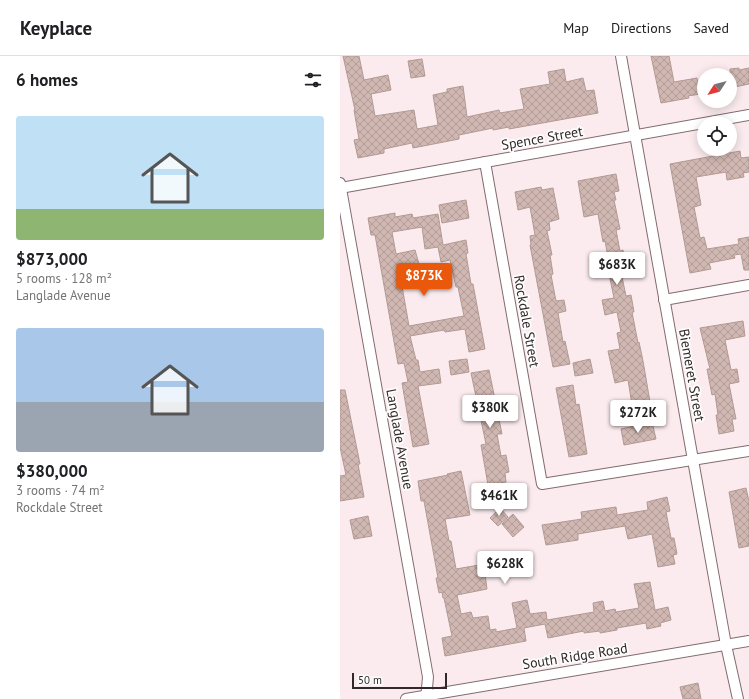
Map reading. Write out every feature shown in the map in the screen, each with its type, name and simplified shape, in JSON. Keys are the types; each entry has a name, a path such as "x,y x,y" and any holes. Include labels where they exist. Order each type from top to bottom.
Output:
{"street":[{"name":"Biemeret Street","path":"621,56 726,645 738,699"},
{"name":"Spence Street","path":"340,187 749,115"},
{"name":"Rockdale Street","path":"485,162 542,484 693,460"},
{"name":"Langlade Avenue","path":"340,187 427,669 428,677 426,697"},
{"path":"664,300 749,285"},
{"path":"693,460 749,452"},
{"name":"South Ridge Road","path":"406,699 426,697 749,641"}],"building":[{"path":"343,56 359,56 364,80 388,75 391,90 371,94 375,116 414,110 417,129 438,125 433,95 447,92 447,89 463,86 467,117 499,110 500,113 524,109 520,89 550,84 548,72 564,69 566,82 583,78 586,91 594,90 598,113 509,129 509,127 493,130 493,128 459,135 459,139 413,148 412,143 384,149 384,153 358,158 354,140 359,139 355,110"},
{"path":"651,56 669,56 674,82 697,78 697,94 688,96 689,98 661,103"},
{"path":"422,59 425,76 411,78 408,61"},
{"path":"737,68 739,68 739,70 749,68 749,84 737,87"},
{"path":"740,151 741,158 749,157 749,172 743,173 744,177 727,180 726,172 696,177 701,205 694,207 700,238 704,237 707,249 739,244 738,239 749,237 749,270 744,270 741,254 734,255 735,258 709,263 711,269 690,273 670,164 713,156 737,156 737,152"},
{"path":"616,174 619,191 614,192 616,200 614,200 620,229 616,230 620,251 623,250 627,270 621,272 626,296 631,295 634,312 632,312 650,402 632,405 628,380 615,383 608,351 620,349 617,333 621,332 617,312 605,315 602,300 614,298 605,241 603,242 598,214 584,217 578,181"},
{"path":"541,187 542,190 553,188 559,219 549,222 550,230 547,231 552,255 550,255 553,274 551,275 556,301 564,300 566,311 558,313 563,342 565,341 570,364 553,367 530,245 530,236 535,235 530,207 518,210 515,192"},
{"path":"466,200 469,218 442,223 439,205"},
{"path":"395,213 395,217 412,214 413,218 438,214 443,245 466,240 468,253 466,254 471,284 473,284 485,349 469,352 465,329 445,332 444,330 410,336 416,360 418,360 420,372 439,369 441,383 418,386 429,444 413,447 402,383 408,382 404,363 398,364 375,235 371,235 368,218","holes":["422,227 425,249 438,247 441,262 450,260 456,287 458,287 464,316 409,326 399,269 419,264 415,250 396,254 392,232"]},
{"path":"743,321 745,336 725,340 731,370 737,369 739,382 729,384 736,419 732,419 734,431 719,434 715,394 712,395 707,369 710,369 700,328"},
{"path":"467,359 469,372 451,375 449,361"},
{"path":"590,359 593,373 575,376 573,363"},
{"path":"489,370 502,434 497,434 501,456 506,455 509,472 505,473 506,482 488,485 481,445 486,444 471,373"},
{"path":"573,385 576,405 579,404 587,454 569,457 556,388"},
{"path":"340,390 345,390 360,464 358,464 364,497 340,501 340,476 346,475 340,447"},
{"path":"652,422 656,439 624,445 621,429"},
{"path":"461,471 470,515 445,519 456,569 496,562 497,572 485,574 487,589 457,595 461,614 471,612 473,618 488,616 490,630 496,629 496,632 517,628 512,603 527,600 530,614 546,612 547,620 594,612 593,603 603,601 605,611 615,609 616,612 639,608 634,584 650,582 655,610 668,607 671,620 660,623 661,626 647,629 646,623 617,628 617,630 600,633 600,631 584,633 584,631 548,638 545,624 524,628 526,641 445,656 442,638 452,636 444,598 442,592 439,593 436,578 438,578 424,501 421,501 418,481"},
{"path":"746,488 749,501 749,546 739,548 729,492"},
{"path":"667,497 670,511 666,512 671,538 674,538 677,554 673,555 675,564 658,567 652,534 628,539 625,526 578,534 578,540 546,545 542,525 582,519 581,512 616,507 617,515 648,510 647,502"},
{"path":"500,508 508,517 498,526 490,518"},
{"path":"513,514 524,527 513,537 502,524"},
{"path":"368,516 372,536 354,539 350,520"},
{"path":"698,683 701,699 683,699 680,687"}]}
